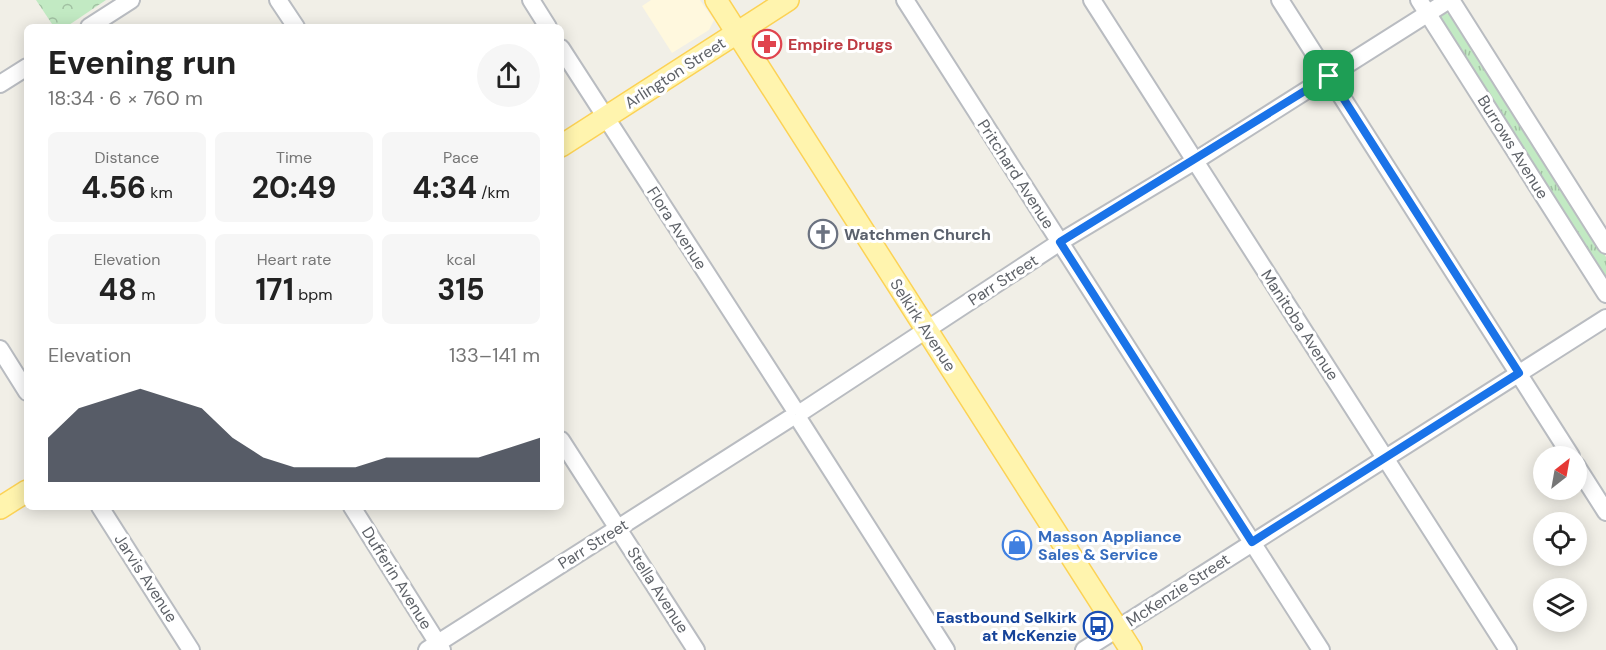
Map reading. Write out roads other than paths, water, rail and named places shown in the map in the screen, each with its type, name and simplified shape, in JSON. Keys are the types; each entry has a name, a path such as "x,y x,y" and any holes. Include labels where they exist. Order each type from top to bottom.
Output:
{"main road":[{"name":"Selkirk Avenue","path":"716,0 1131,650"},
{"name":"Arlington Street","path":"564,144 788,0"},
{"path":"0,508 24,493"}],"street":[{"path":"93,24 131,0"},
{"path":"278,0 294,24"},
{"path":"531,0 546,24"},
{"name":"Pritchard Avenue","path":"905,0 1321,650"},
{"name":"Manitoba Avenue","path":"1092,0 1508,650"},
{"path":"1280,0 1565,446"},
{"name":"Parr Street","path":"436,648 1060,242 1195,161 1329,76 1423,7 1450,0"},
{"name":"Burrows Avenue","path":"1450,0 1606,245"},
{"name":"Burrows Avenue","path":"1423,7 1606,294"},
{"name":"Flora Avenue","path":"564,53 946,650"},
{"path":"0,84 24,69"},
{"name":"McKenzie Street","path":"1084,650 1606,318"},
{"path":"0,349 24,387"},
{"name":"Stella Avenue","path":"564,445 696,650"},
{"path":"1587,482 1606,512"},
{"name":"Jarvis Avenue","path":"102,510 191,650"},
{"name":"Dufferin Avenue","path":"353,510 436,648"}],"place":[{"name":"Empire Drugs","path":"767,44"},
{"name":"Watchmen Church","path":"823,234"},
{"name":"Masson Appliance Sales & Service","path":"1017,545"},
{"name":"Eastbound Selkirk at McKenzie","path":"1098,626"}]}
